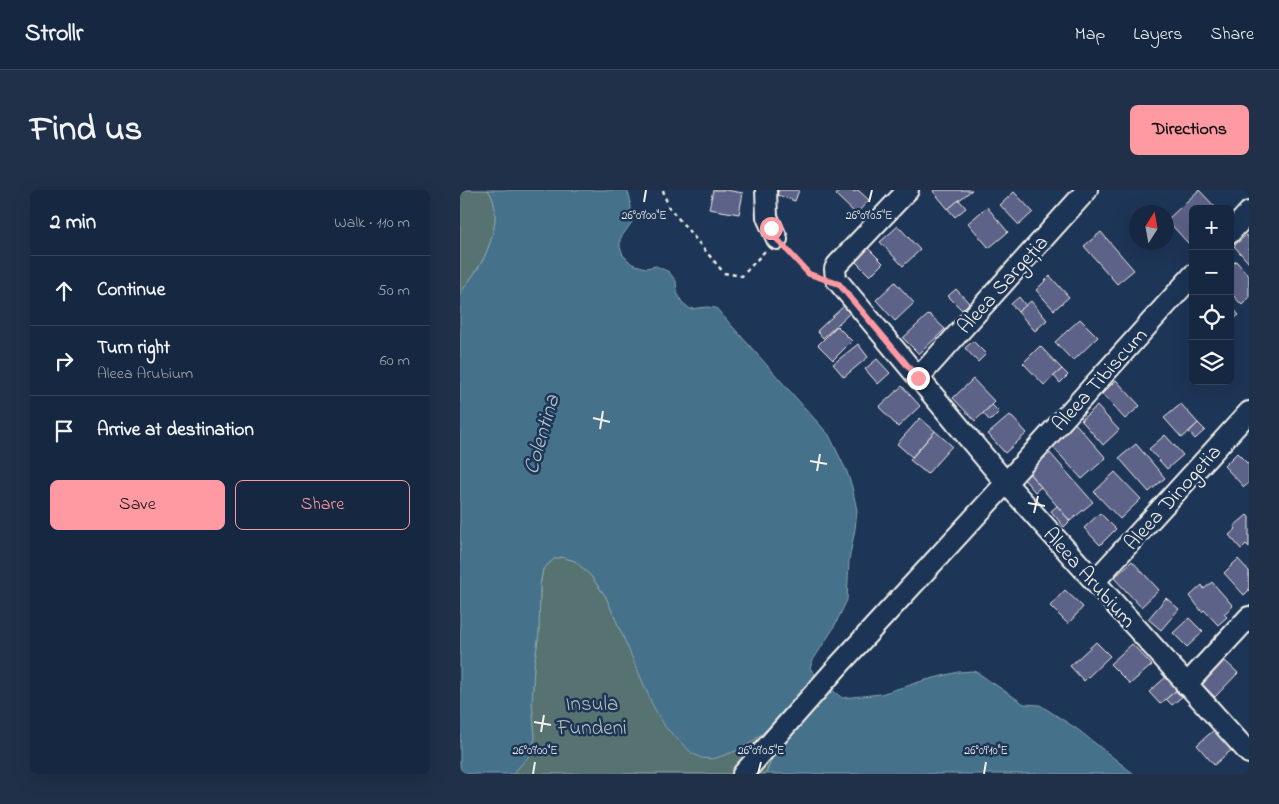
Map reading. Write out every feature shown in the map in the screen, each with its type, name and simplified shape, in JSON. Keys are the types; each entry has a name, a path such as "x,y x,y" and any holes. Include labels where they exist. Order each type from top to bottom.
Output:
{"street":[{"path":"766,190 767,217 777,239"},
{"path":"839,284 834,274 837,264 908,190"},
{"name":"Aleea Sargeția","path":"918,378 1087,190"},
{"path":"1234,229 1249,212"},
{"name":"Aleea Tibiscum","path":"743,774 840,664 1189,279"},
{"name":"Aleea Arubium","path":"839,284 1006,483 1249,753"},
{"name":"Aleea Dinogetia","path":"1094,581 1249,412"},
{"path":"1186,685 1249,616"}],"path":[{"path":"663,190 668,206 724,273 742,276 777,239 809,274 839,284"}],"green space":[{"path":"460,190 488,190 495,206 495,224 484,258 460,294"},
{"name":"Insula Fundeni","path":"562,557 575,561 591,576 606,597 629,649 763,733 791,704 766,774 513,774 535,738 532,703 534,665 539,633 540,585 543,569 554,559"}],"water":[{"name":"Colentina","path":"488,190 627,190 630,198 632,222 620,239 623,255 632,264 646,268 656,266 669,272 676,281 677,293 682,302 690,309 716,308 829,435 847,472 857,510 849,560 847,600 833,629 810,668 820,680 842,698 881,694 958,672 975,671 1024,704 1040,705 1077,729 1134,774 766,774 792,704 763,733 742,749 713,759 701,758 692,753 666,728 653,706 606,597 591,576 575,561 562,557 554,559 543,569 540,585 539,633 534,665 532,703 535,738 529,756 513,774 460,774 460,294 484,258 493,233 495,206"}],"building":[{"path":"713,190 743,193 739,214 709,209"},
{"path":"779,190 799,190 795,201 777,195"},
{"path":"840,190 852,190 854,192 858,190 869,200 856,214 836,195"},
{"path":"972,190 948,209 933,191"},
{"path":"1199,190 1213,205 1189,205 1188,243 1174,228 1174,213"},
{"path":"1014,192 1033,212 1019,225 1000,205"},
{"path":"959,200 966,208 955,217 948,209"},
{"path":"987,207 1008,232 989,248 968,223"},
{"path":"898,226 920,250 903,266 880,242"},
{"path":"1101,232 1134,270 1117,284 1084,246"},
{"path":"1246,235 1249,239 1249,263 1234,246"},
{"path":"867,247 883,263 870,276 854,260"},
{"path":"1236,261 1249,276 1249,298 1242,305 1234,296 1234,263"},
{"path":"1050,276 1069,297 1054,310 1036,290"},
{"path":"895,282 914,303 895,321 876,300"},
{"path":"956,289 969,303 962,310 948,296"},
{"path":"1019,297 1026,306 1018,312 1011,304"},
{"path":"1031,301 1047,320 1035,331 1018,312"},
{"path":"846,304 852,311 823,338 817,331"},
{"path":"1234,309 1239,315 1234,319"},
{"path":"929,314 945,329 919,354 903,338"},
{"path":"1080,319 1098,337 1073,361 1055,342"},
{"path":"837,326 852,341 833,360 818,345"},
{"path":"973,341 986,354 978,362 965,348"},
{"path":"858,344 868,357 844,377 833,364"},
{"path":"1040,346 1062,369 1044,385 1023,363"},
{"path":"877,359 890,373 878,384 865,369"},
{"path":"1062,369 1068,375 1060,383 1054,376"},
{"path":"973,379 995,402 975,421 953,398"},
{"path":"1116,380 1140,406 1125,419 1102,394"},
{"path":"902,386 920,406 898,427 879,407"},
{"path":"1181,404 1198,423 1182,438 1164,418"},
{"path":"992,405 999,412 990,421 983,413"},
{"path":"1097,406 1119,430 1103,445 1081,420"},
{"path":"1010,415 1027,433 1005,453 988,434"},
{"path":"920,418 935,431 912,457 897,444"},
{"path":"1074,422 1106,458 1082,479 1050,444"},
{"path":"1198,423 1205,430 1195,439 1189,432"},
{"path":"935,431 952,446 927,474 910,460"},
{"path":"1165,435 1183,455 1167,469 1149,449"},
{"path":"1136,444 1165,478 1149,492 1119,458"},
{"path":"1050,453 1093,502 1070,521 1028,472"},
{"path":"1237,453 1249,465 1249,483 1244,487 1224,466"},
{"path":"1028,472 1041,487 1035,492 1022,477"},
{"path":"1115,472 1141,499 1120,519 1094,492"},
{"path":"1057,506 1070,521 1064,527 1051,511"},
{"path":"1100,513 1116,529 1100,545 1084,528"},
{"path":"1247,515 1249,517 1249,547 1246,544 1241,549 1229,535 1236,529 1234,526"},
{"path":"1238,559 1249,571 1249,590 1244,595 1224,573"},
{"path":"1132,561 1159,590 1141,607 1114,578"},
{"path":"1212,582 1233,606 1224,614 1227,617 1218,625 1204,610 1202,612 1190,596 1202,585 1204,589"},
{"path":"1065,590 1083,607 1068,624 1050,606"},
{"path":"1166,598 1179,609 1161,630 1148,619"},
{"path":"1189,618 1203,632 1187,647 1173,633"},
{"path":"1096,642 1110,656 1084,681 1070,666"},
{"path":"1132,644 1152,665 1130,684 1110,664"},
{"path":"1223,659 1238,673 1215,697 1200,683"},
{"path":"1167,676 1178,689 1160,704 1149,692"},
{"path":"1178,689 1184,695 1172,705 1166,699"},
{"path":"1217,727 1235,747 1214,765 1197,745"}],"route":[{"path":"771,228 777,239 809,274 839,284 918,378"}]}
